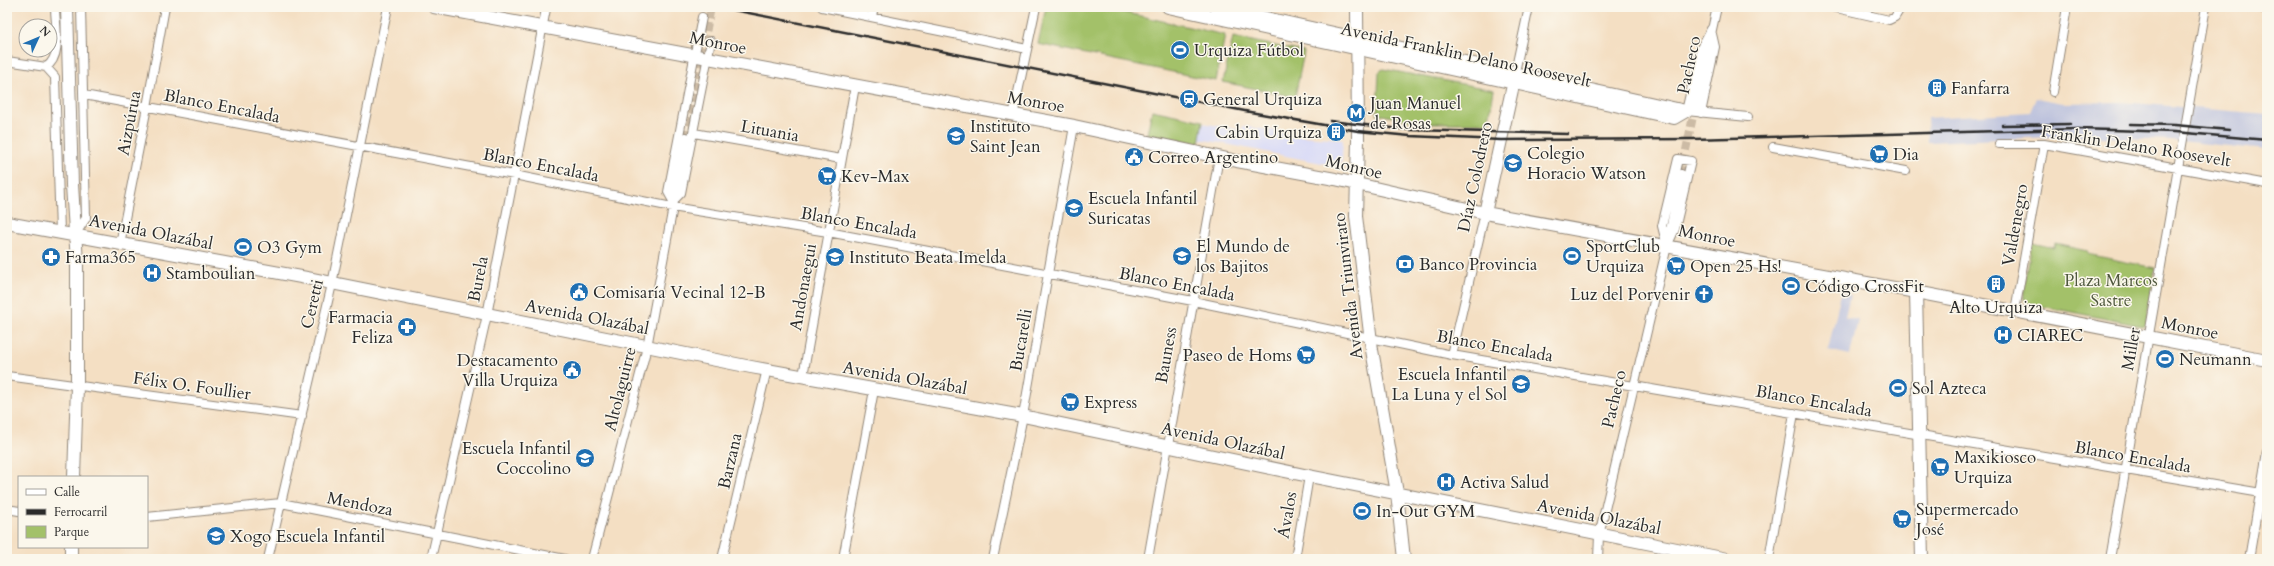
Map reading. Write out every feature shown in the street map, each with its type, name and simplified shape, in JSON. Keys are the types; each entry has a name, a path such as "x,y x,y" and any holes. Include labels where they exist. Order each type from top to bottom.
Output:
{"main road":[{"path":"67,7 77,262 77,386 74,476"},
{"name":"Monroe","path":"434,7 1013,116 1074,126 1219,157 1335,179 1356,185 1485,213 1916,292 2267,360"},
{"name":"Avenida Franklin Delano Roosevelt","path":"1168,7 1200,10 1514,78 1694,111"},
{"name":"Avenida Franklin Delano Roosevelt","path":"1216,7 1358,43"},
{"name":"Avenida Triunvirato","path":"1357,7 1358,43 1356,185 1358,237 1370,337 1397,493 1404,559"},
{"name":"Díaz Colodrero","path":"1485,213 1514,78"},
{"name":"Avenida Olazábal","path":"7,223 332,284 487,316 874,390 1023,416 1599,535 1727,559"},
{"path":"1916,292 1922,559"},
{"path":"71,548 71,559"}],"street":[{"path":"46,67 52,63 56,52 55,7"},
{"path":"75,235 86,218 81,7"},
{"name":"Aizpúrua","path":"120,244 147,107 164,7"},
{"name":"Ceretti","path":"268,559 332,284 388,7"},
{"name":"Burela","path":"432,559 487,316 546,9 542,7"},
{"path":"822,7 1027,49"},
{"path":"872,17 874,7"},
{"path":"1013,116 1036,7"},
{"name":"Díaz Colodrero","path":"1514,78 1529,7"},
{"name":"Pacheco","path":"1694,111 1701,48 1712,30 1717,7"},
{"path":"1832,7 1889,20 1895,17 1901,7"},
{"path":"2052,92 2067,7"},
{"name":"Miller","path":"2110,559 2206,7"},
{"path":"2254,7 2267,9"},
{"name":"Altolaguirre","path":"673,204 668,192 702,17"},
{"name":"Pacheco","path":"1694,111 1715,47 1712,30"},
{"name":"Altolaguirre","path":"673,204 681,193 694,133 710,42"},
{"path":"7,61 46,67 51,71 56,83 60,232"},
{"name":"Andonaegui","path":"803,376 855,86"},
{"name":"Blanco Encalada","path":"84,95 828,232 1193,302 1452,355 2264,494"},
{"name":"Avenida Franklin Delano Roosevelt","path":"1694,111 1748,117"},
{"name":"Bucarelli","path":"993,559 1023,416 1074,126"},
{"name":"Lituania","path":"694,133 841,159"},
{"name":"Altolaguirre","path":"592,559 647,346 686,138"},
{"name":"Franklin Delano Roosevelt","path":"1999,144 2044,144 2267,184"},
{"name":"Valdenegro","path":"2015,311 2044,144"},
{"path":"1773,147 1906,171"},
{"name":"Bauness","path":"1148,559 1219,157"},
{"name":"Pacheco","path":"1678,158 1691,161 1675,229 1666,246 1662,226 1678,158"},
{"name":"Pacheco","path":"1598,559 1599,535 1632,386 1666,246 1681,174"},
{"name":"Díaz Colodrero","path":"1452,355 1485,213"},
{"name":"Barzana","path":"722,559 767,369"},
{"name":"Félix O. Foullier","path":"7,376 302,416"},
{"path":"844,559 874,390"},
{"path":"1769,559 1794,413"},
{"path":"2249,559 2264,494 2267,452"},
{"name":"Ávalos","path":"1295,559 1309,476"},
{"name":"Mendoza","path":"148,517 281,503 565,559"},
{"path":"7,509 18,511"}],"shaded area":[{"path":"2036,98 2063,103 2120,102 2267,114 2267,150 2171,140 2078,136 1928,142 1927,118 2030,112"},
{"path":"1202,123 1242,130 1243,126 1285,132 1288,135 1343,139 1342,161 1337,166 1200,139"},
{"path":"1841,293 1850,295 1845,317 1858,320 1850,355 1828,350"}],"green space":[{"path":"1046,7 1100,7 1225,35 1216,81 1038,44"},
{"name":"Urquiza Fútbol","path":"1233,37 1304,52 1295,97 1223,82"},
{"path":"1383,69 1494,90 1489,120 1487,120 1486,123 1423,123 1377,114 1379,72"},
{"path":"1152,110 1203,121 1199,143 1147,134"},
{"name":"Plaza Marcos Sastre","path":"2032,243 2054,248 2055,244 2087,251 2087,254 2155,268 2146,323 2142,326 2026,303 2023,296"}],"tunnel":[{"path":"686,137 711,7"},
{"path":"1681,174 1695,107"}],"railway":[{"path":"718,7 1250,112 1358,131 1410,136 1501,140 1692,139 2079,129 2175,132 2267,140"},
{"path":"1330,121 1410,130 1568,134"},
{"path":"2002,125 2070,124"},
{"path":"2130,124 2175,125 2229,130"}],"place":[{"name":"Urquiza Fútbol","path":"1180,50"},
{"name":"Fanfarra","path":"1937,88"},
{"name":"General Urquiza","path":"1189,99"},
{"name":"Juan Manuel de Rosas","path":"1356,113"},
{"name":"Cabin Urquiza","path":"1336,132"},
{"name":"Instituto Saint Jean","path":"956,136"},
{"name":"Dia","path":"1879,154"},
{"name":"Correo Argentino","path":"1134,157"},
{"name":"Colegio Horacio Watson","path":"1513,163"},
{"name":"Kev-Max","path":"827,176"},
{"name":"Escuela Infantil Suricatas","path":"1074,208"},
{"name":"O3 Gym","path":"243,247"},
{"name":"El Mundo de los Bajitos","path":"1182,256"},
{"name":"SportClub Urquiza","path":"1572,256"},
{"name":"Farma365","path":"51,257"},
{"name":"Instituto Beata Imelda","path":"835,257"},
{"name":"Banco Provincia","path":"1405,264"},
{"name":"Open 25 Hs!","path":"1676,266"},
{"name":"Stamboulian","path":"152,273"},
{"name":"Alto Urquiza","path":"1996,284"},
{"name":"Código CrossFit","path":"1791,286"},
{"name":"Comisaría Vecinal 12-B","path":"579,292"},
{"name":"Luz del Porvenir","path":"1704,294"},
{"name":"Farmacia Feliza","path":"407,327"},
{"name":"CIAREC","path":"2003,335"},
{"name":"Paseo de Homs","path":"1306,355"},
{"name":"Neumann","path":"2165,359"},
{"name":"Destacamento Villa Urquiza","path":"572,370"},
{"name":"Escuela Infantil La Luna y el Sol","path":"1521,384"},
{"name":"Sol Azteca","path":"1898,388"},
{"name":"Express","path":"1070,402"},
{"name":"Escuela Infantil Coccolino","path":"585,458"},
{"name":"Maxikiosco Urquiza","path":"1940,467"},
{"name":"Activa Salud","path":"1446,482"},
{"name":"In-Out GYM","path":"1362,511"},
{"name":"Supermercado José","path":"1902,519"},
{"name":"Xogo Escuela Infantil","path":"216,536"}]}
